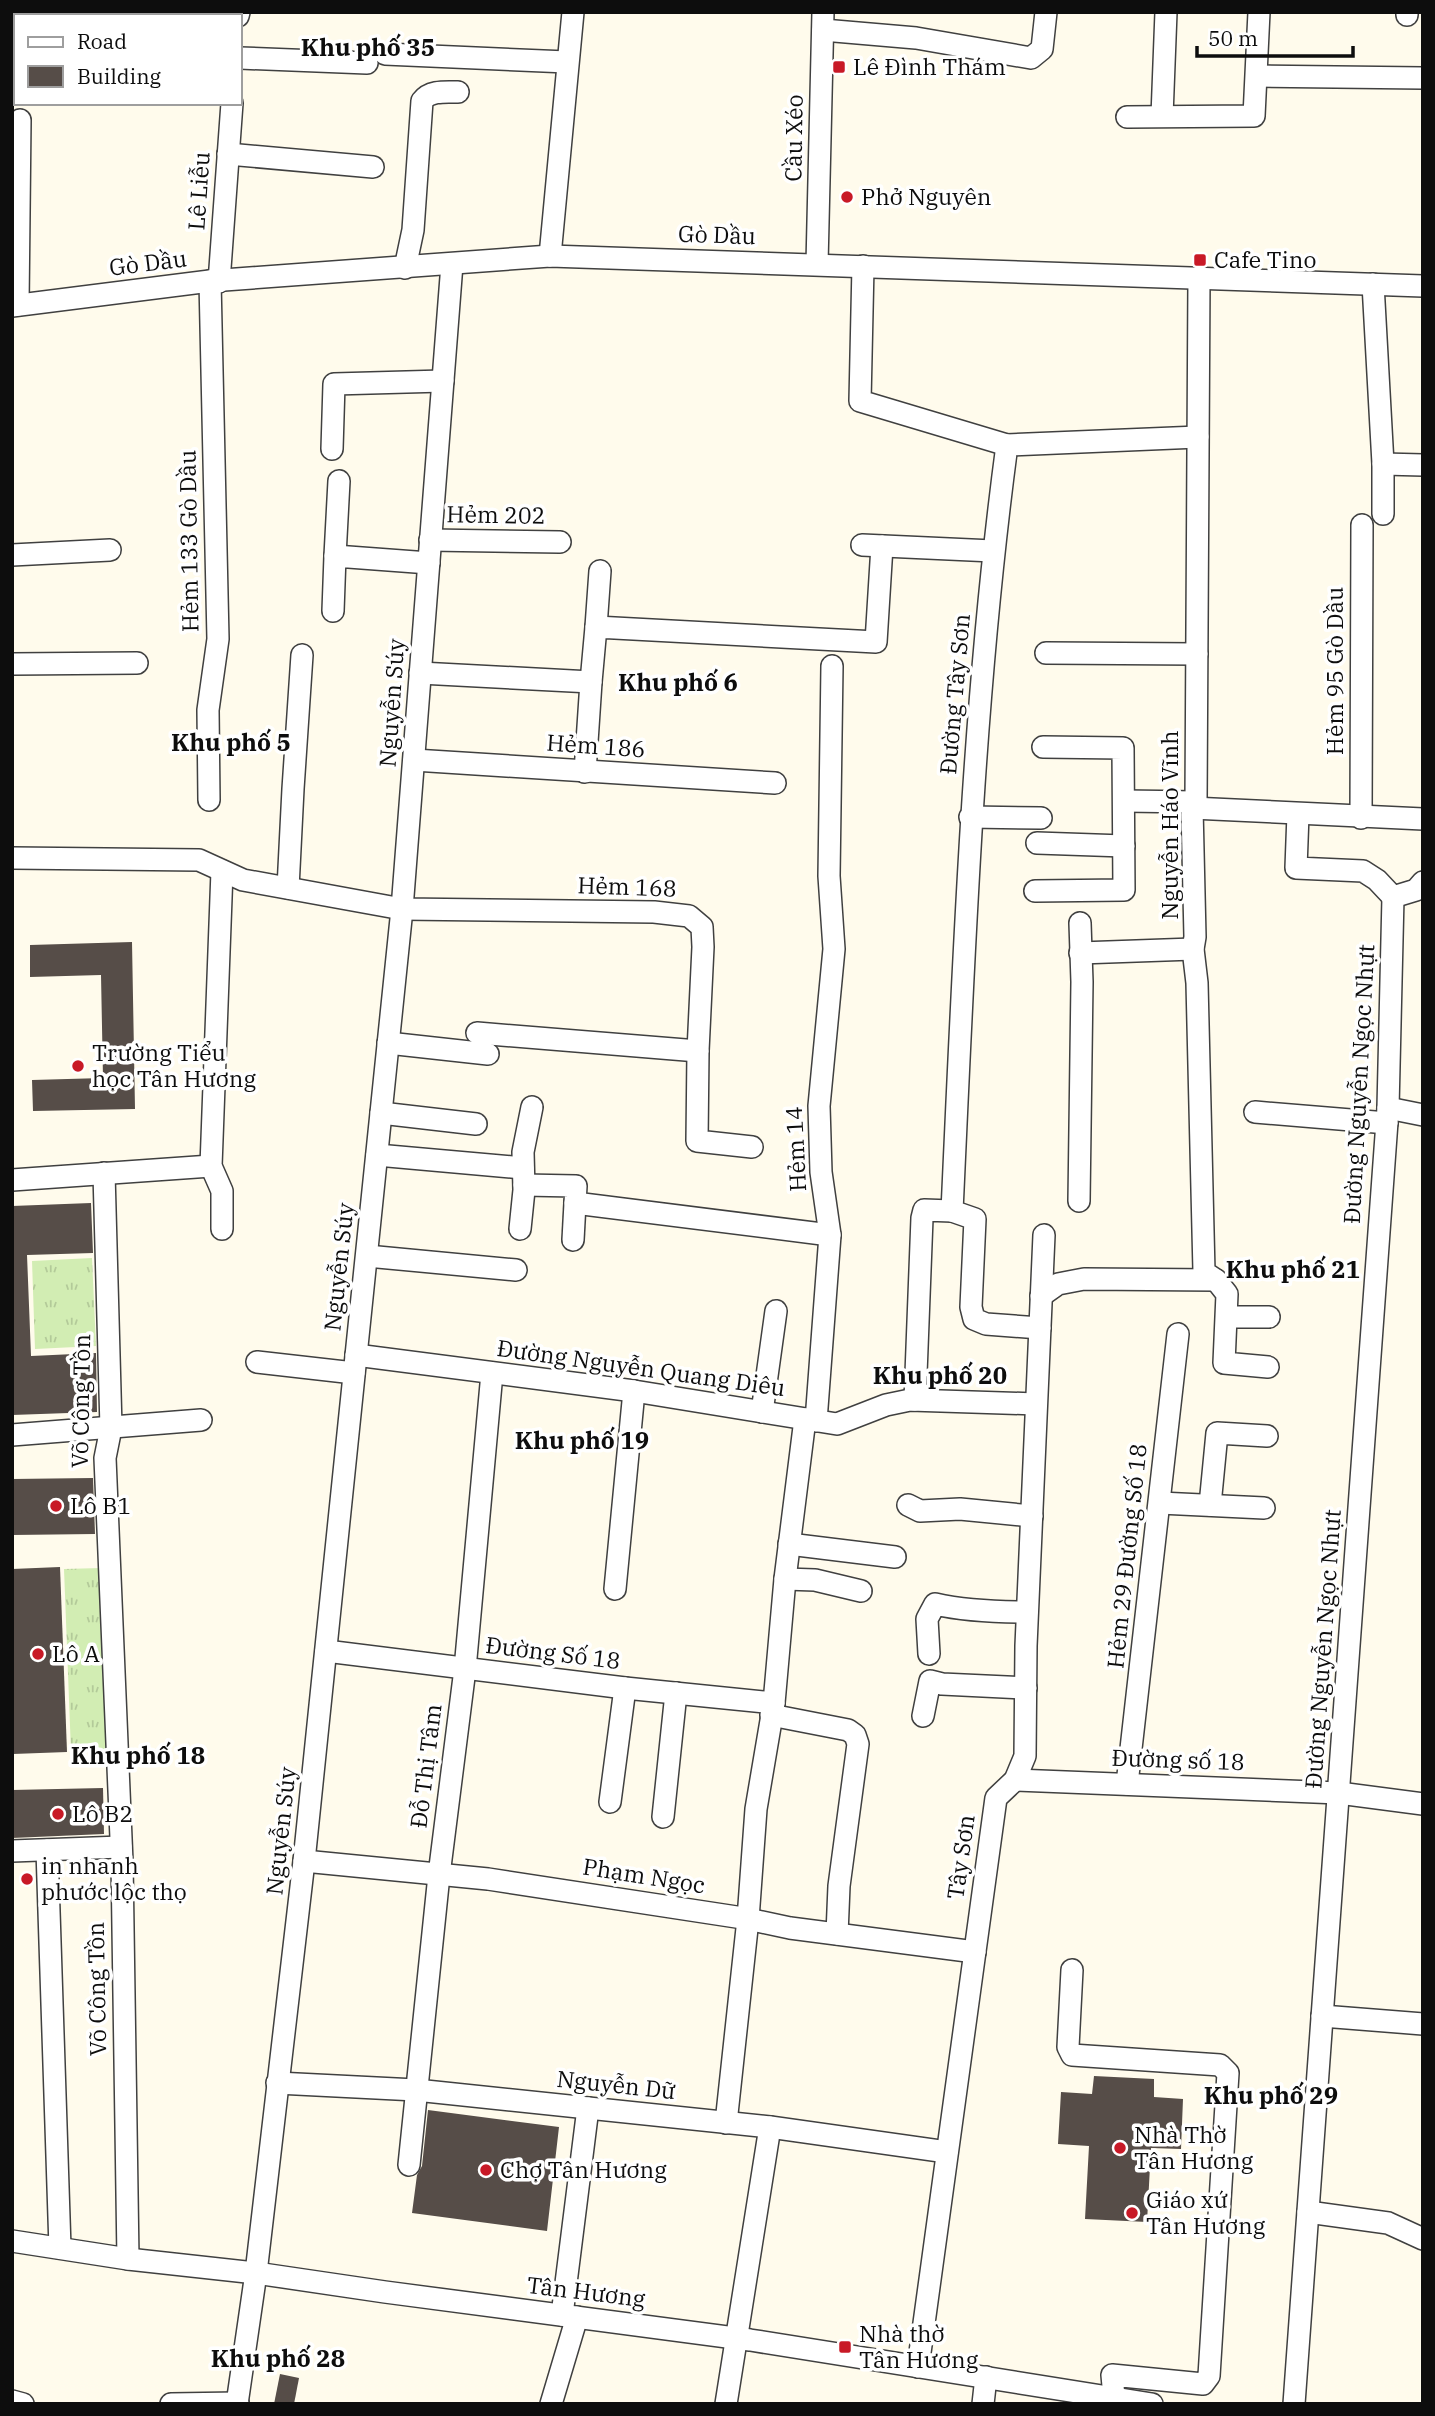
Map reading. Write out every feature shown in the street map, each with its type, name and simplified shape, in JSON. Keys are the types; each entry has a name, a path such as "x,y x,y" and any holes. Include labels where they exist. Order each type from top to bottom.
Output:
{"street":[{"path":"550,256 573,12"},
{"path":"823,21 1031,58 1042,49 1046,12"},
{"path":"1162,117 1166,12"},
{"path":"1127,117 1254,116 1259,12"},
{"name":"Cầu Xéo","path":"817,264 823,21"},
{"path":"242,58 568,62"},
{"path":"1257,76 1423,78"},
{"path":"405,268 413,230 422,101 433,93 458,92"},
{"name":"Lê Liễu","path":"215,281 232,105"},
{"path":"15,306 20,120"},
{"path":"228,154 373,167"},
{"name":"Gò Dầu","path":"15,306 215,281 550,256 1423,286"},
{"name":"Nguyễn Súy","path":"237,2403 256,2273 304,1861 402,909 452,264"},
{"path":"863,266 860,401 1007,445 1198,437"},
{"name":"Nguyễn Háo Vĩnh","path":"1199,278 1193,949 1198,983 1204,1272 1216,1280 1227,1294 1224,1363 1268,1367"},
{"name":"Hẻm 133 Gò Dầu","path":"209,800 208,710 218,639 215,281"},
{"path":"1373,284 1383,514"},
{"path":"332,449 334,384 443,381"},
{"name":"Đường Tây Sơn","path":"952,1211 970,817 993,551 1007,445"},
{"path":"1382,464 1423,465"},
{"path":"333,611 339,481"},
{"name":"Hẻm 95 Gò Dầu","path":"1361,818 1362,525"},
{"name":"Hẻm 202","path":"430,540 560,542"},
{"path":"596,627 876,642 872,545 993,551"},
{"path":"12,555 110,550"},
{"path":"335,556 429,564"},
{"path":"585,772 600,571"},
{"path":"1046,653 1197,654"},
{"path":"288,888 302,655"},
{"path":"12,664 137,663"},
{"name":"Hẻm 14","path":"726,2123 748,1919 756,1810 772,1709 789,1545 810,1420 830,1235 821,1172 819,1106 834,949 829,876 832,666"},
{"path":"420,673 591,682"},
{"path":"1035,891 1124,890 1124,748 1043,747"},
{"name":"Hẻm 186","path":"414,760 775,783"},
{"path":"1124,801 1423,820"},
{"path":"1298,814 1296,868 1363,871 1377,880 1393,897 1416,890 1423,882"},
{"path":"970,817 1041,818"},
{"path":"1037,844 1124,846"},
{"path":"12,858 199,860 243,880 402,909"},
{"path":"222,871 211,1166 222,1191 222,1229"},
{"name":"Đường Nguyễn Ngọc Nhựt","path":"1294,2404 1388,1115 1393,897"},
{"name":"Hẻm 168","path":"402,909 654,912 689,916 702,927 703,947 697,1140 752,1147"},
{"path":"1079,1202 1080,923"},
{"path":"1080,953 1193,949"},
{"path":"477,1032 698,1051"},
{"path":"388,1043 488,1054"},
{"path":"520,1229 523,1152 531,1107"},
{"path":"1255,1112 1423,1115"},
{"path":"381,1113 475,1124"},
{"path":"377,1155 576,1186 573,1240"},
{"path":"12,1180 211,1166"},
{"name":"Võ Công Tồn","path":"104,1173 111,1427 105,1458 121,1847 128,2259"},
{"path":"575,1203 830,1235"},
{"path":"915,1400 924,1210 952,1211 975,1219 971,1307 974,1319 986,1324 1040,1328"},
{"name":"Tây Sơn","path":"918,2367 996,1798 1015,1780 1025,1756 1027,1612 1044,1235"},
{"path":"367,1256 516,1270"},
{"path":"1041,1296 1058,1284 1084,1279 1216,1280"},
{"path":"762,1412 776,1311"},
{"path":"1227,1317 1269,1317"},
{"name":"Hẻm 29 Đường Số 18","path":"1128,1784 1178,1334"},
{"name":"Đường Nguyễn Quang Diêu","path":"257,1362 355,1364 492,1373 634,1391 837,1424 886,1405 915,1400 1036,1405"},
{"name":"Đỗ Thị Tâm","path":"410,2165 439,1875 465,1669 492,1373"},
{"path":"615,1588 634,1391"},
{"path":"12,1435 201,1420"},
{"path":"1210,1506 1217,1433 1267,1436"},
{"path":"1160,1503 1264,1508"},
{"path":"908,1505 920,1511 960,1509 1032,1516"},
{"path":"789,1545 895,1557"},
{"path":"785,1579 815,1580 861,1591"},
{"path":"929,1654 926,1619 935,1604 997,1612 1027,1612"},
{"name":"Đường Số 18","path":"326,1651 676,1693 772,1709 849,1730 855,1735 858,1744 839,1886 837,1934"},
{"path":"923,1716 929,1681 1026,1688"},
{"path":"610,1802 625,1688"},
{"path":"663,1817 676,1693"},
{"name":"Đường số 18","path":"1015,1780 1339,1793 1423,1804"},
{"path":"12,1851 121,1847"},
{"path":"47,1850 61,2249"},
{"name":"Phạm Ngọc","path":"304,1861 488,1879 748,1919 790,1928 975,1952"},
{"path":"1072,1970 1068,2047 1072,2054 1220,2065 1228,2073 1209,2376 1203,2384 1112,2375 1114,2398"},
{"path":"1322,2016 1423,2024"},
{"name":"Nguyễn Dữ","path":"277,2083 416,2090 770,2127 947,2152"},
{"path":"551,2404 569,2316 588,2108"},
{"path":"726,2404 770,2127"},
{"path":"1308,2212 1388,2223 1423,2239"},
{"name":"Tân Hương","path":"12,2241 128,2259 256,2273 738,2338 1152,2404"},
{"path":"983,2404 986,2377"},
{"path":"12,2401 23,2404"},
{"path":"171,2404 237,2403"}],"green space":[{"path":"92,1258 96,1346 35,1349 32,1261"},
{"path":"101,1568 107,1751 71,1752 64,1569"}],"building":[{"path":"132,942 135,1109 33,1111 32,1080 103,1078 101,975 30,977 30,945"},
{"path":"91,1203 93,1253 27,1255 31,1356 96,1353 97,1412 12,1415 12,1206"},
{"name":"Lô B1","path":"93,1478 95,1534 12,1535 12,1479"},
{"name":"Lô A","path":"60,1567 67,1752 13,1754 12,1569"},
{"name":"Lô B2","path":"103,1788 104,1834 12,1838 12,1790"},
{"name":"Nhà Thờ Tân Hương","path":"1094,2076 1154,2079 1154,2097 1183,2099 1181,2149 1151,2148 1147,2222 1085,2219 1089,2146 1058,2144 1061,2092 1092,2094"},
{"name":"Chợ Tân Hương","path":"428,2110 559,2127 547,2231 412,2213 417,2175 422,2166"},
{"path":"280,2374 299,2378 294,2404 274,2404"}],"place":[{"name":"Lê Đình Thám","path":"839,67"},
{"name":"Phở Nguyên","path":"847,197"},
{"name":"Cafe Tino","path":"1200,260"},
{"name":"Trường Tiểu học Tân Hương","path":"78,1066"},
{"name":"Lô B1","path":"56,1506"},
{"name":"Lô A","path":"38,1654"},
{"name":"Lô B2","path":"58,1814"},
{"name":"in nhanh phước lộc thọ","path":"27,1879"},
{"name":"Nhà Thờ Tân Hương","path":"1120,2148"},
{"name":"Chợ Tân Hương","path":"486,2170"},
{"name":"Giáo xứ Tân Hương","path":"1132,2213"},
{"name":"Nhà thờ Tân Hương","path":"845,2347"}],"district":[{"name":"Khu phố 35","path":"368,48"},
{"name":"Khu phố 6","path":"678,683"},
{"name":"Khu phố 5","path":"231,743"},
{"name":"Khu phố 21","path":"1293,1270"},
{"name":"Khu phố 20","path":"940,1376"},
{"name":"Khu phố 19","path":"582,1441"},
{"name":"Khu phố 18","path":"138,1756"},
{"name":"Khu phố 29","path":"1271,2096"},
{"name":"Khu phố 28","path":"278,2359"}]}
